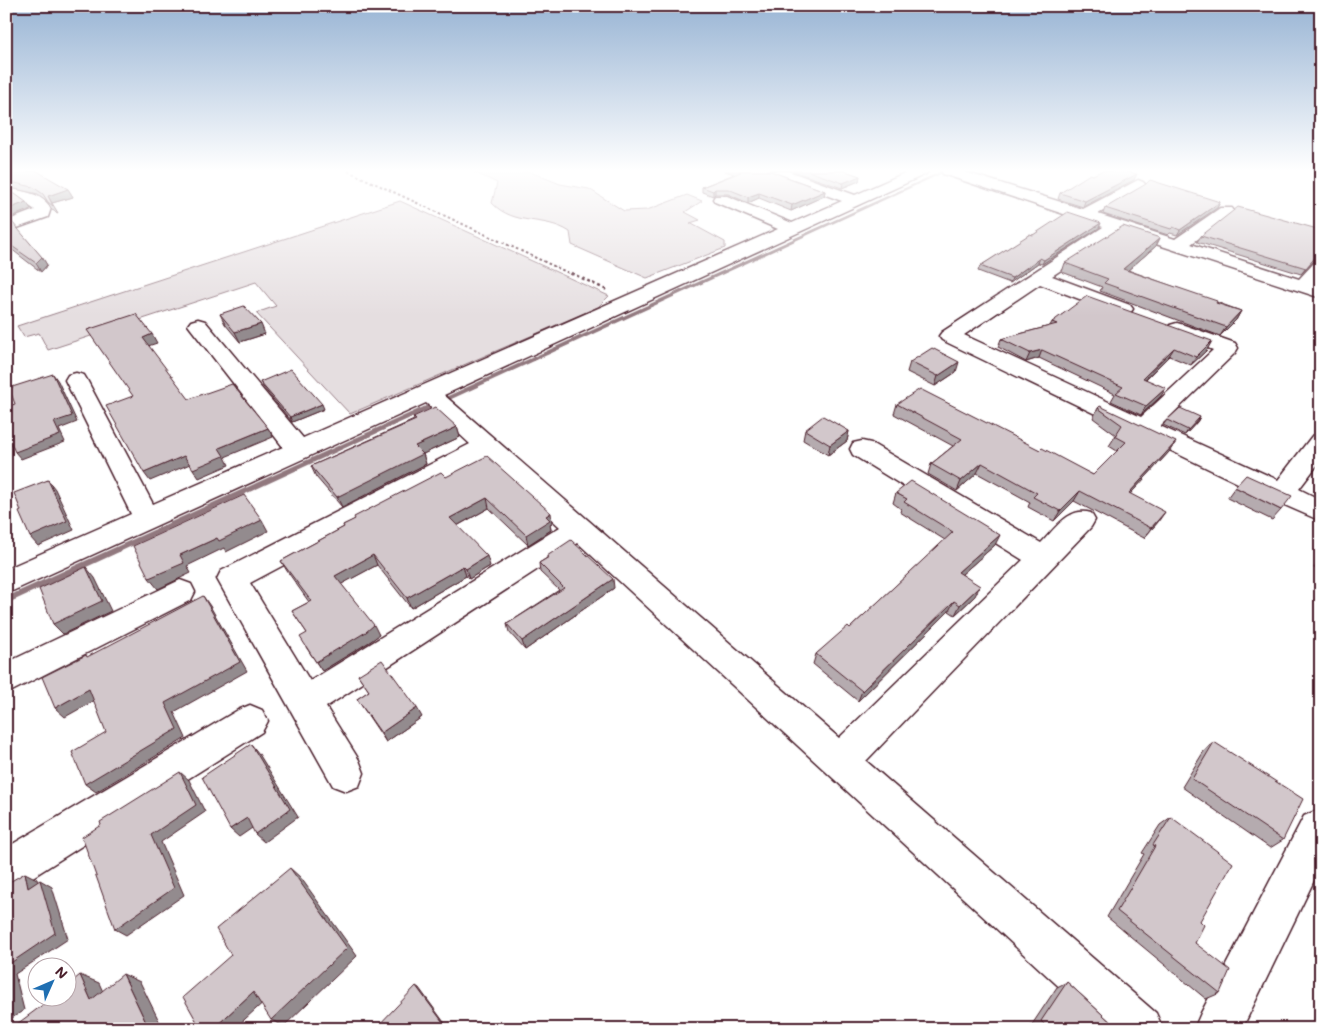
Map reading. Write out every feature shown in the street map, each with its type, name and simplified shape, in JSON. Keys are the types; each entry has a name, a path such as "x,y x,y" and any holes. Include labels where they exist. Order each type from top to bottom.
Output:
{"street":[{"path":"6,227 32,219"},
{"path":"770,219 793,229"},
{"path":"6,582 299,450 436,399 632,302 814,219"},
{"path":"1097,219 1321,292"},
{"path":"1178,246 1215,219"},
{"path":"1116,226 949,336 1321,511"},
{"path":"1302,286 1321,266"},
{"path":"1037,277 1228,348 1144,428"},
{"path":"198,325 299,450"},
{"path":"76,380 147,518"},
{"path":"436,399 1140,1029"},
{"path":"1282,493 1321,442"},
{"path":"346,773 232,579 487,446"},
{"path":"862,449 1042,558"},
{"path":"841,761 1081,520"},
{"path":"304,703 580,528"},
{"path":"6,679 180,592"},
{"path":"6,870 250,721"},
{"path":"1217,1029 1318,830"}],"path":[{"path":"453,219 632,302"}],"shaded area":[{"path":"344,219 440,219 609,296 598,307 350,414 256,313 276,306 256,282 48,350 39,333 24,337 17,326"},
{"path":"526,219 699,219 690,223 725,242 725,248 647,278 572,245 570,232 550,224"}],"building":[{"path":"1057,219 1090,219 1101,223 1044,260 1040,258 1012,278 980,266 1030,234 1033,235"},
{"path":"1141,219 1195,219 1180,230 1173,227 1171,229"},
{"path":"1222,219 1282,219 1321,230 1321,254 1318,254 1306,268 1201,236"},
{"path":"12,222 42,257 36,263 6,242 6,224"},
{"path":"1123,226 1160,238 1123,269 1241,311 1226,327 1104,283 1108,279 1065,263"},
{"path":"1087,296 1212,341 1196,357 1174,348 1143,378 1166,388 1146,406 1116,393 1123,387 1042,350 1030,353 1001,339 1057,324 1052,322"},
{"path":"244,306 261,324 235,332 220,314"},
{"path":"136,314 152,334 143,338 189,399 232,384 268,428 219,448 224,456 193,469 184,456 144,473 106,406 133,396 87,330"},
{"path":"932,348 959,362 938,376 910,362"},
{"path":"291,369 322,404 290,417 260,382"},
{"path":"53,374 72,416 54,422 60,435 15,452 6,432 6,407 15,404 9,388"},
{"path":"920,389 1093,475 1126,442 1115,436 1122,425 1098,408 1100,406 1176,442 1129,493 1165,512 1151,528 1080,491 1060,511 1033,497 1037,493 982,463 961,481 931,464 962,439 897,404"},
{"path":"435,407 457,427 415,446 423,454 337,497 311,466 416,420 413,417"},
{"path":"1180,408 1200,417 1188,430 1167,420"},
{"path":"823,416 849,431 830,445 805,430"},
{"path":"487,456 551,513 546,516 550,520 526,535 487,498 450,518 487,556 466,569 463,566 407,598 373,555 335,576 374,625 366,632 316,662 300,637 307,633 292,611 311,601 281,561 344,527 343,525 355,519 354,517 441,472 446,477"},
{"path":"1246,475 1292,496 1281,510 1235,487"},
{"path":"48,480 67,521 30,537 19,512 21,511 14,493"},
{"path":"911,481 1000,535 958,572 980,586 960,605 954,601 862,691 816,654 848,626 850,628 953,532 904,502 907,499 896,493"},
{"path":"244,495 262,520 219,541 217,538 180,555 184,563 149,578 133,546"},
{"path":"571,540 613,579 522,641 507,624 564,588 539,563"},
{"path":"86,567 102,601 53,624 39,589"},
{"path":"203,596 240,662 165,703 177,729 85,784 72,752 106,732 89,689 55,708 42,677 86,655 87,657"},
{"path":"382,660 417,708 381,733 357,699 369,691 358,675"},
{"path":"1214,742 1303,799 1283,840 1192,779"},
{"path":"251,744 290,809 255,834 247,818 230,829 202,777"},
{"path":"180,772 196,805 151,835 174,888 115,929 82,837 101,825 100,822"},
{"path":"1171,817 1233,863 1200,921 1204,925 1195,943 1230,970 1220,993 1117,911 1155,846 1153,845"},
{"path":"290,868 347,948 271,1020 253,992 213,1029 201,1029 183,997 231,955 216,929"},
{"path":"25,873 28,888 40,880 55,933 6,966 6,884"},
{"path":"123,974 149,1029 19,1029 17,1024 39,1008 78,1008 78,977 80,975 91,1000"},
{"path":"1067,982 1115,1026 1124,1026 1126,1029 1049,1029 1041,1021"},
{"path":"416,986 448,1029 375,1029"},
{"path":"6,991 10,1005 6,1008"}],"waterway":[{"path":"6,601 840,219"}]}
